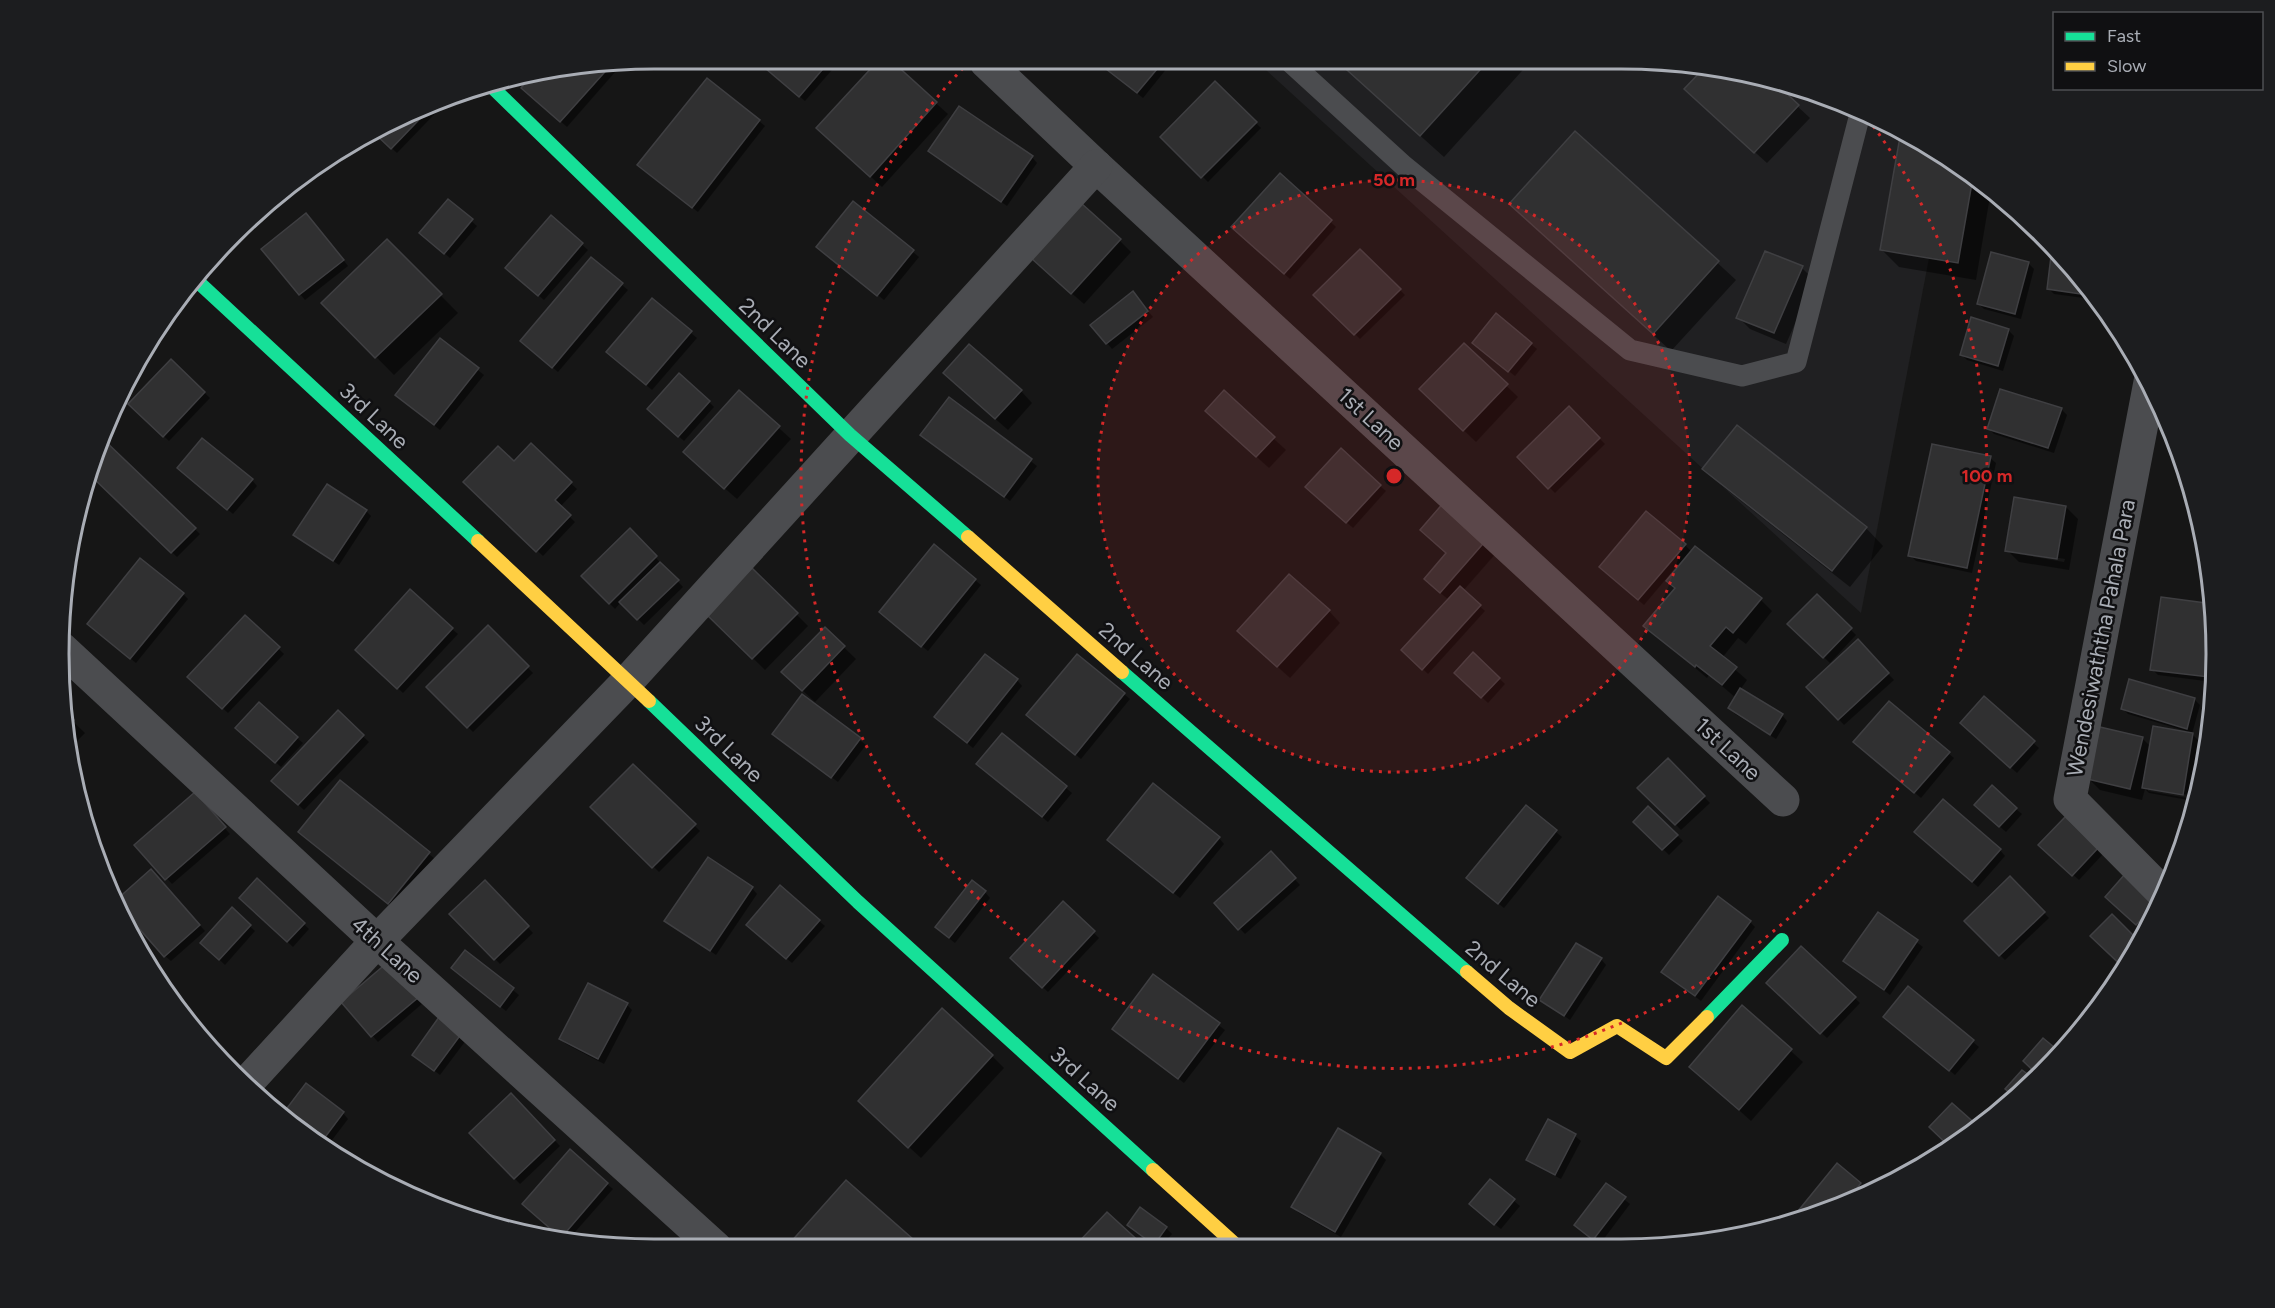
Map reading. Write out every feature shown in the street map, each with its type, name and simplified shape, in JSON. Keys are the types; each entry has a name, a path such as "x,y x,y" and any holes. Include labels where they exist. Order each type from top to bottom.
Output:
{"street":[{"name":"1st Lane","path":"993,69 1783,800"},
{"name":"2nd Lane","path":"496,91 850,435 1509,1008 1570,1052 1617,1026 1666,1058 1782,940"},
{"path":"251,1078 377,940 628,681 1096,166"},
{"name":"3rd Lane","path":"201,284 628,681 858,902 1229,1239"},
{"name":"Wendesiwaththa Pahala Para","path":"2147,397 2070,799 2157,887"},
{"name":"4th Lane","path":"69,655 377,940 706,1239"}],"lane":[{"path":"1298,69 1404,166 1630,350 1742,376 1796,362 1859,120"}],"shaded area":[{"path":"1265,69 1621,69 1697,74 1735,80 1809,100 1880,129 1914,147 1946,168 1861,613"}],"building":[{"path":"766,69 823,69 799,97"},
{"path":"870,69 901,69 937,102 870,177 816,128"},
{"path":"1106,69 1157,69 1137,93"},
{"path":"1346,69 1481,69 1420,136"},
{"path":"606,71 560,122 521,88 525,84 540,80"},
{"path":"1698,74 1735,80 1786,93 1799,105 1754,153 1684,89"},
{"path":"707,78 760,120 692,208 637,165"},
{"path":"1215,81 1257,122 1201,178 1160,137"},
{"path":"959,106 1033,156 1001,202 928,151"},
{"path":"421,118 391,149 379,138"},
{"path":"1575,131 1719,261 1653,334 1509,204"},
{"path":"1900,139 1971,186 1958,263 1880,250"},
{"path":"1280,173 1332,220 1284,274 1231,227"},
{"path":"448,199 473,219 444,254 419,233"},
{"path":"853,201 914,250 877,296 816,247"},
{"path":"1081,203 1121,239 1071,294 1031,258"},
{"path":"306,213 344,260 299,295 261,249"},
{"path":"551,215 583,243 538,296 505,268"},
{"path":"387,239 442,294 375,358 321,303"},
{"path":"1360,249 1401,289 1354,335 1313,295"},
{"path":"1765,251 1803,266 1774,333 1736,318"},
{"path":"1991,252 2029,262 2015,314 1977,304"},
{"path":"591,257 623,283 552,368 520,341"},
{"path":"2051,257 2082,294 2047,289"},
{"path":"1133,291 1148,311 1106,344 1090,325"},
{"path":"652,298 692,331 646,385 606,352"},
{"path":"1496,313 1532,343 1508,372 1472,343"},
{"path":"1971,317 2009,329 1998,366 1960,355"},
{"path":"440,338 479,368 434,425 395,395"},
{"path":"1464,343 1508,384 1463,431 1419,389"},
{"path":"969,344 1022,390 995,419 943,373"},
{"path":"171,359 205,392 163,437 128,404"},
{"path":"679,373 710,401 678,437 647,409"},
{"path":"2000,389 2062,408 2048,448 1987,429"},
{"path":"739,390 780,426 724,489 683,452"},
{"path":"1224,390 1275,437 1256,457 1205,411"},
{"path":"949,397 1032,459 1004,497 920,435"},
{"path":"1569,406 1600,438 1548,489 1517,457"},
{"path":"1737,425 1867,527 1832,571 1702,469"},
{"path":"202,438 253,479 227,510 177,468"},
{"path":"531,443 572,482 555,500 571,515 536,552 463,482 498,446 514,461"},
{"path":"108,444 196,528 171,553 96,480"},
{"path":"1932,444 1991,456 1967,568 1908,556"},
{"path":"1341,448 1381,485 1346,523 1305,487"},
{"path":"327,484 367,510 333,561 293,535"},
{"path":"2014,497 2066,506 2057,559 2005,551"},
{"path":"1445,501 1488,538 1440,593 1424,579 1446,553 1420,530"},
{"path":"1646,511 1686,544 1638,600 1599,567"},
{"path":"630,528 657,556 609,604 581,576"},
{"path":"934,544 976,579 921,647 879,612"},
{"path":"1695,546 1762,598 1733,633 1726,627 1710,646 1737,667 1722,685 1643,626 1675,588 1666,581"},
{"path":"140,558 184,593 130,659 87,624"},
{"path":"660,562 679,580 637,620 619,602"},
{"path":"752,568 798,613 752,659 706,614"},
{"path":"1289,574 1330,610 1277,667 1237,631"},
{"path":"1460,586 1481,605 1422,670 1401,650"},
{"path":"410,589 453,628 397,689 355,650"},
{"path":"1817,594 1852,628 1823,658 1787,624"},
{"path":"2161,597 2204,603 2205,677 2150,670"},
{"path":"245,615 280,647 222,709 187,677"},
{"path":"488,625 529,666 467,728 426,687"},
{"path":"825,627 845,646 802,691 781,672"},
{"path":"1858,639 1889,673 1838,720 1806,687"},
{"path":"1473,652 1500,678 1481,698 1454,673"},
{"path":"985,654 1018,679 967,743 934,717"},
{"path":"1077,654 1125,693 1075,755 1026,715"},
{"path":"2129,679 2195,698 2187,729 2121,709"},
{"path":"1740,688 1783,714 1770,735 1728,708"},
{"path":"802,694 861,738 831,778 772,734"},
{"path":"1984,696 2035,741 2010,768 1960,723"},
{"path":"1889,701 1950,752 1914,793 1853,742"},
{"path":"259,702 298,737 275,763 235,728"},
{"path":"338,710 364,735 298,805 271,781"},
{"path":"2153,726 2193,733 2183,795 2142,788"},
{"path":"2100,727 2143,737 2130,789 2087,779"},
{"path":"1002,733 1067,786 1042,817 976,764"},
{"path":"1668,758 1705,796 1675,825 1637,788"},
{"path":"633,764 696,824 652,868 590,807"},
{"path":"340,780 430,852 388,904 298,832"},
{"path":"1153,783 1220,837 1173,893 1107,840"},
{"path":"1992,785 2017,808 1999,827 1974,805"},
{"path":"195,792 226,827 165,880 134,845"},
{"path":"1943,799 2001,849 1972,882 1914,832"},
{"path":"1526,805 1557,830 1498,904 1466,878"},
{"path":"1648,806 1678,835 1662,850 1633,822"},
{"path":"2065,817 2099,847 2072,876 2038,845"},
{"path":"1271,851 1296,878 1238,930 1214,903"},
{"path":"708,857 753,887 710,951 664,921"},
{"path":"151,869 200,925 164,957 135,924 121,895"},
{"path":"2125,874 2152,898 2145,916 2136,925 2105,897"},
{"path":"2010,876 2045,912 1999,956 1964,921"},
{"path":"257,878 305,923 287,942 239,898"},
{"path":"485,880 529,926 494,960 449,914"},
{"path":"972,880 986,891 949,938 935,927"},
{"path":"780,885 820,920 786,959 746,925"},
{"path":"1718,896 1751,921 1695,996 1661,972"},
{"path":"1063,901 1095,931 1042,988 1010,958"},
{"path":"232,907 251,925 219,960 200,943"},
{"path":"1878,912 1918,940 1884,990 1843,961"},
{"path":"2112,914 2134,936 2118,962 2090,936"},
{"path":"1576,943 1602,958 1564,1016 1539,1000"},
{"path":"1801,946 1856,997 1820,1034 1766,983"},
{"path":"465,950 514,988 500,1007 451,968"},
{"path":"388,962 419,997 371,1037 341,1002"},
{"path":"1153,974 1220,1023 1178,1079 1112,1029"},
{"path":"588,983 628,1003 598,1059 559,1039"},
{"path":"1908,986 1974,1040 1949,1071 1883,1017"},
{"path":"1742,1005 1792,1049 1739,1110 1689,1067"},
{"path":"942,1008 993,1055 908,1148 858,1101"},
{"path":"439,1017 462,1033 434,1071 412,1055"},
{"path":"2043,1038 2054,1047 2033,1070 2023,1061"},
{"path":"2022,1070 2028,1074 2009,1092 2005,1089"},
{"path":"306,1083 344,1112 325,1137 286,1109"},
{"path":"511,1093 555,1140 514,1179 469,1133"},
{"path":"1952,1103 1972,1121 1944,1141 1929,1127"},
{"path":"1548,1119 1576,1134 1555,1175 1526,1160"},
{"path":"1338,1128 1381,1153 1335,1232 1291,1207"},
{"path":"570,1149 608,1183 566,1232 552,1230 522,1204"},
{"path":"1837,1163 1861,1183 1856,1189 1798,1211"},
{"path":"1490,1179 1515,1199 1494,1225 1469,1204"},
{"path":"846,1180 913,1239 793,1239"},
{"path":"1606,1183 1626,1197 1594,1239 1574,1225"},
{"path":"1140,1207 1167,1227 1158,1239 1146,1239 1127,1225"},
{"path":"1107,1212 1136,1239 1082,1239"}],"traffic: fast":[{"path":"496,91 850,435 968,537"},
{"path":"201,284 478,541"},
{"path":"1122,672 1467,972"},
{"path":"649,701 858,902 1153,1170"},
{"path":"1707,1017 1782,940"}],"traffic: slow":[{"path":"968,537 1122,672"},
{"path":"478,541 649,701"},
{"path":"1467,972 1509,1008 1570,1052 1617,1026 1666,1058 1707,1017"},
{"path":"1153,1170 1229,1239"}]}
